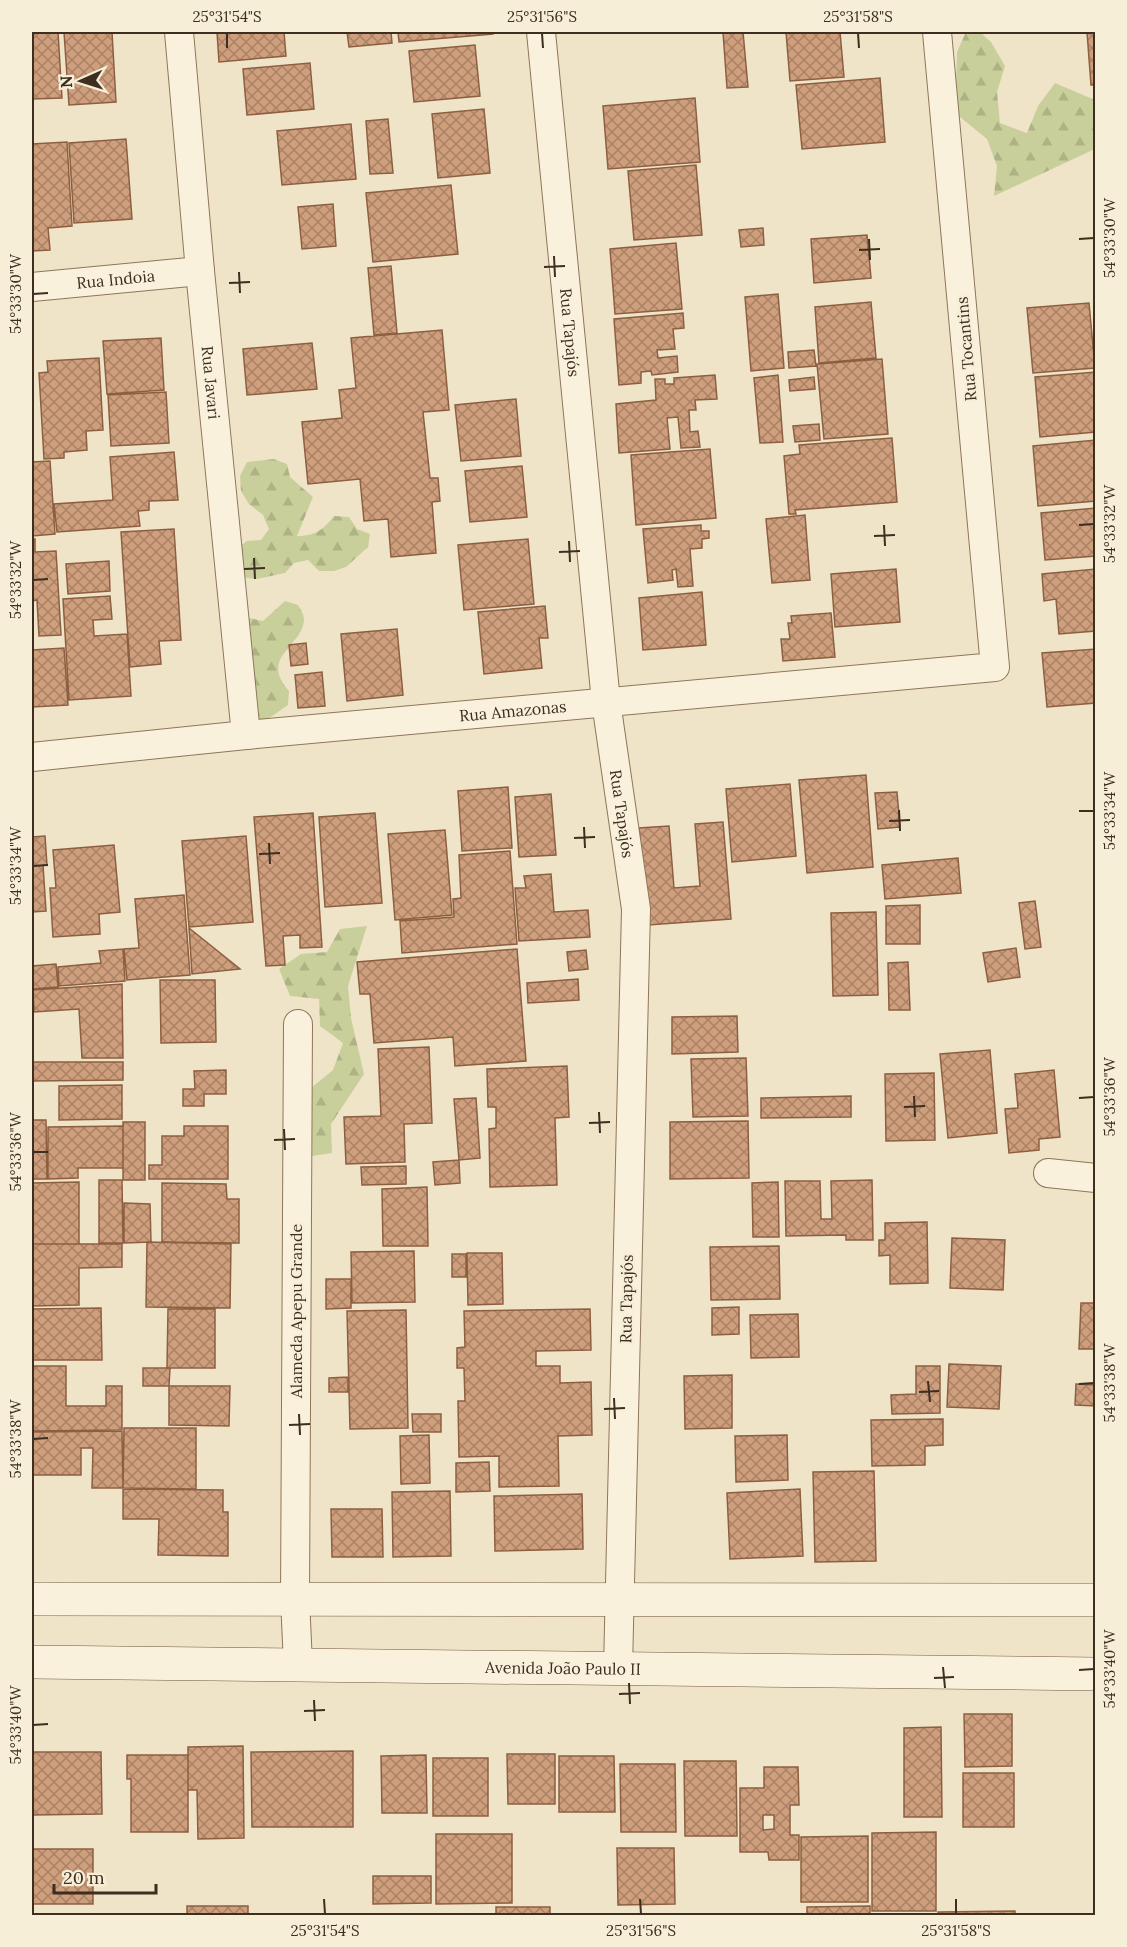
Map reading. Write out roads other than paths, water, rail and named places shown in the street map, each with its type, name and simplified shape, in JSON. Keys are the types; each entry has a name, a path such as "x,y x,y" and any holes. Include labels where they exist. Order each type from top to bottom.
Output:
{"main road":[{"path":"32,1599 1095,1600"},
{"name":"Avenida João Paulo II","path":"32,1662 1095,1674"}],"street":[{"name":"Rua Javari","path":"179,32 246,735"},
{"name":"Rua Tapajós","path":"541,32 606,702 636,909 618,1668"},
{"name":"Rua Tocantins","path":"937,32 994,667"},
{"name":"Rua Indoia","path":"32,287 200,271"},
{"name":"Rua Amazonas","path":"32,757 246,735 994,667"},
{"name":"Alameda Apepu Grande","path":"298,1024 295,1599 298,1664"},
{"path":"1048,1173 1095,1178"}]}
